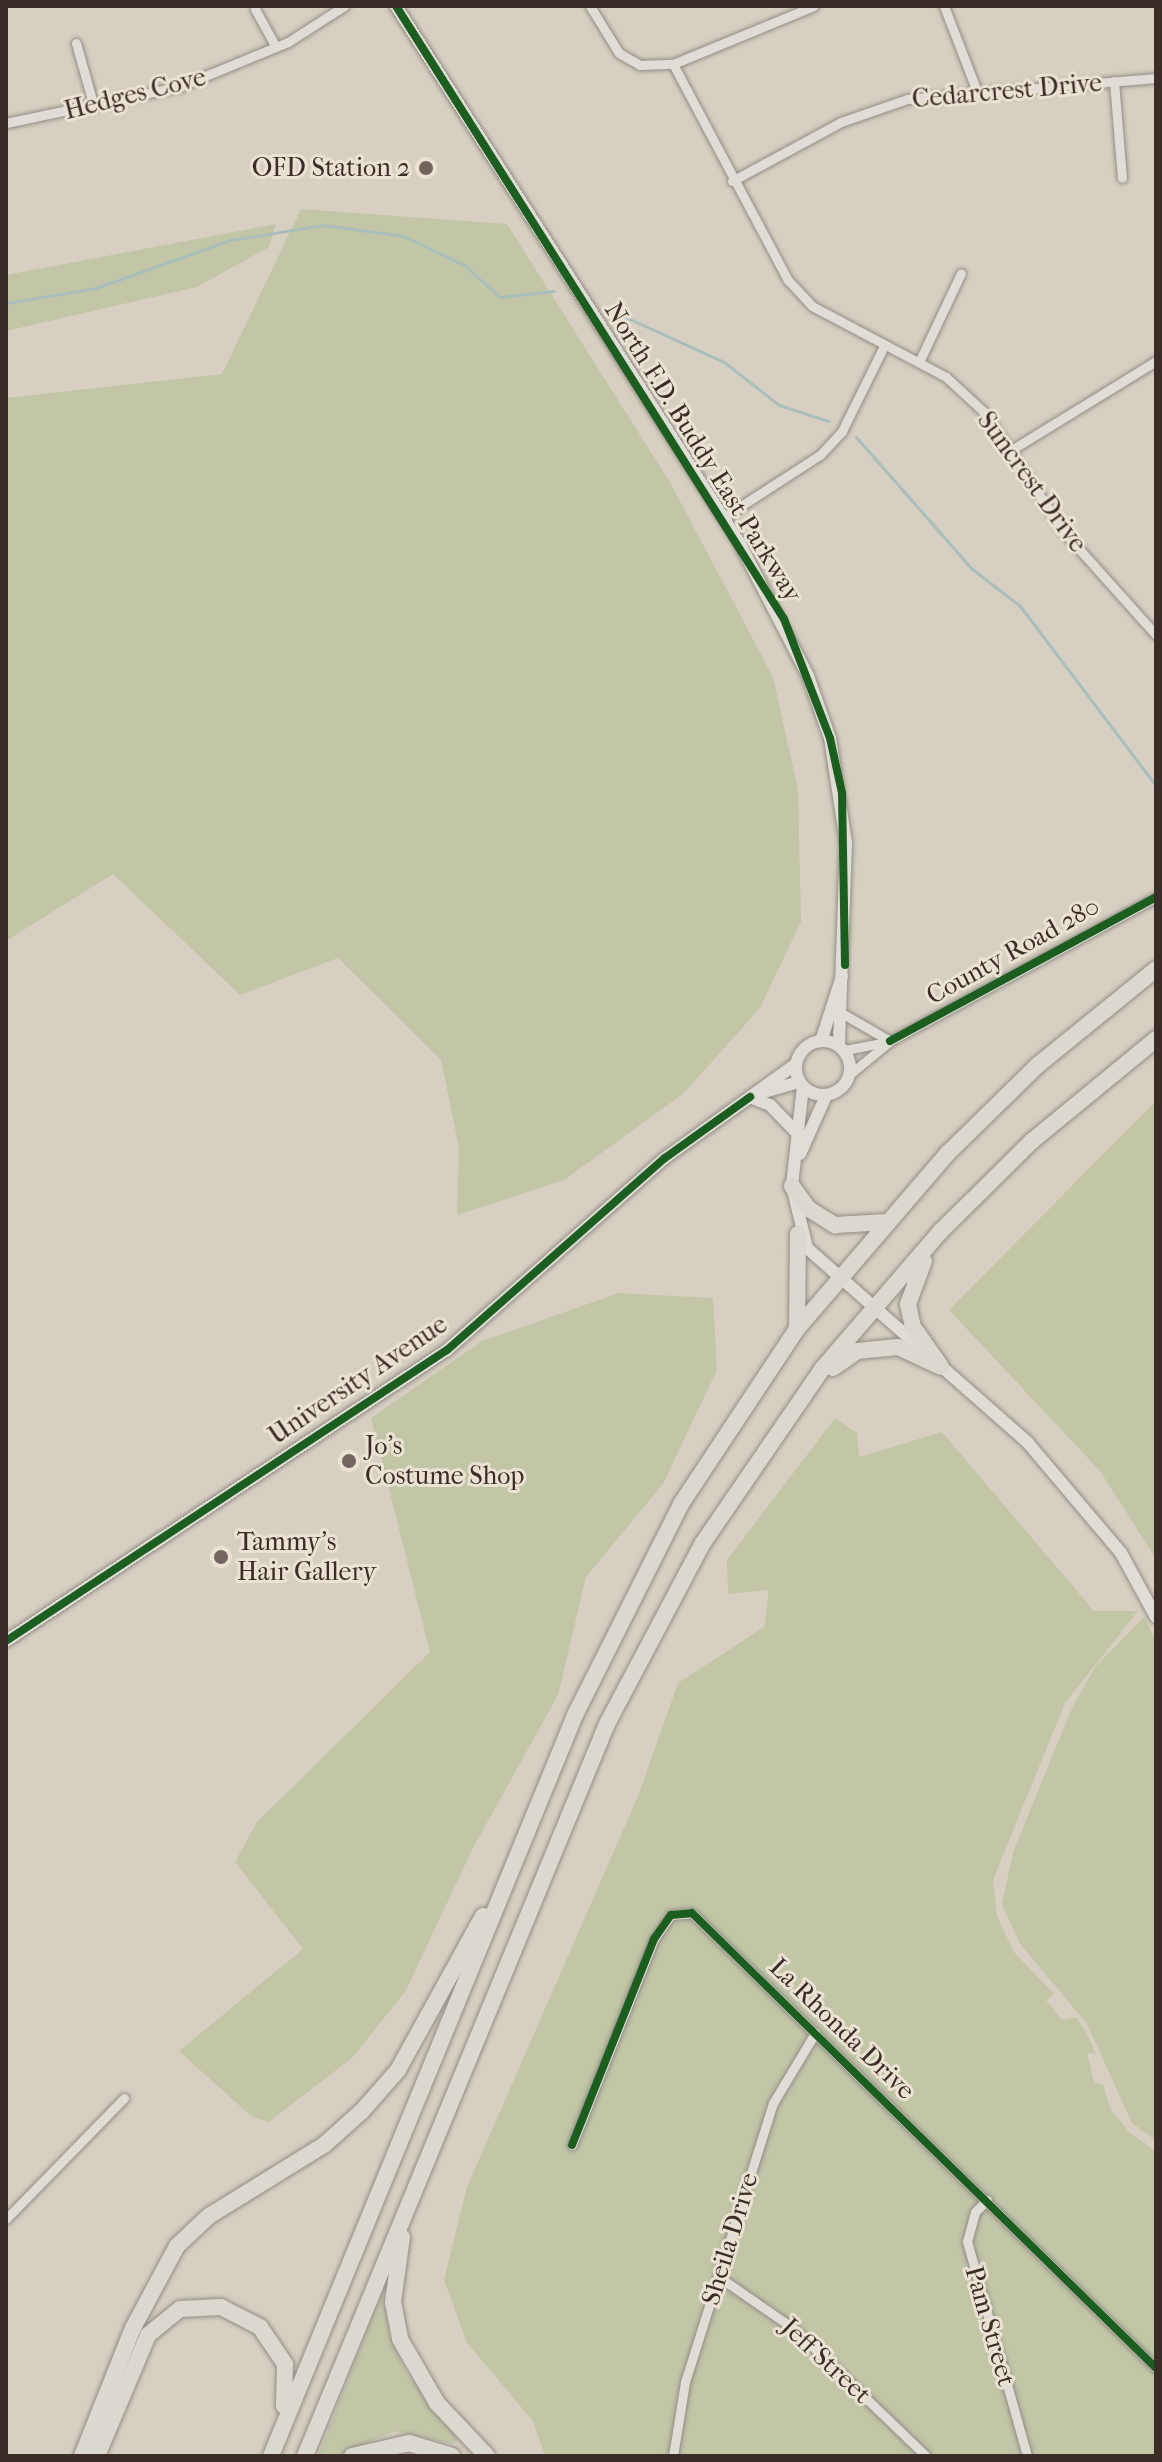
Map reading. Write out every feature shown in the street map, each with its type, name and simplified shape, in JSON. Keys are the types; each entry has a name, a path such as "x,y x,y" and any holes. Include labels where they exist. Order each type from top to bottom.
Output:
{"highway":[{"path":"271,2456 525,1837 626,1604 689,1491 797,1329 836,1279 1038,1065 1156,969"},
{"path":"305,2456 607,1724 703,1543 793,1410 872,1308 941,1231 1032,1141 1156,1039"},
{"path":"792,1186 835,1225 887,1222"},
{"path":"941,1231 908,1304 913,1327 941,1367"},
{"path":"797,1329 798,1234"},
{"path":"793,1410 857,1351 898,1347 941,1367"},
{"path":"86,2452 133,2328 177,2246 242,2192 324,2145 389,2080 525,1837"},
{"path":"406,2207 393,2302 400,2339 437,2403 487,2456"},
{"path":"86,2452 148,2335 180,2309 200,2305 242,2315 275,2344 287,2387 280,2435"},
{"path":"352,2456 409,2443 452,2456"}],"street":[{"name":"Hedges Cove","path":"6,123 94,107 181,86 276,47 344,6"},
{"name":"North F.D. Buddy East Parkway","path":"396,6 724,517 784,619 830,738 846,843 842,1048"},
{"path":"590,6 629,64 673,64 814,6"},
{"path":"944,6 976,89"},
{"path":"255,9 276,47"},
{"path":"76,43 94,107"},
{"name":"Suncrest Drive","path":"673,64 732,181 788,280 812,306 919,362 984,412 1064,532 1156,635"},
{"name":"Cedarcrest Drive","path":"732,181 881,107 976,89 1156,78"},
{"path":"1114,81 1122,178"},
{"path":"919,362 961,273"},
{"path":"724,517 820,455 842,431 884,346"},
{"path":"1008,452 1156,361"},
{"name":"County Road 280","path":"890,1041 1156,897"},
{"path":"821,1041 845,965"},
{"path":"845,1015 890,1041"},
{"path":"890,1041 842,1048 821,1041 805,1048 796,1064 801,1084 792,1186 798,1234 836,1279 1028,1443 1121,1553 1156,1617"},
{"path":"796,1161 826,1096 890,1041"},
{"path":"842,1048 850,1074"},
{"name":"University Avenue","path":"6,1641 447,1350 665,1158 796,1064"},
{"path":"801,1084 826,1096"},
{"name":"University Avenue","path":"750,1097 801,1084"},
{"path":"750,1097 770,1105 798,1134"},
{"name":"La Rhonda Drive","path":"572,2145 651,1944 671,1915 692,1913 1156,2368"},
{"name":"Sheila Drive","path":"673,2456 685,2382 773,2103 815,2033"},
{"path":"6,2219 124,2098"},
{"name":"Pam Street","path":"987,2200 967,2241 1027,2456"},
{"name":"Jeff Street","path":"719,2277 793,2328 926,2456"}],"green space":[{"path":"301,209 507,224 671,484 773,677 798,789 801,922 760,1008 683,1094 564,1180 457,1215 459,1148 441,1060 338,958 240,995 113,874 6,941 6,398 222,374"},
{"path":"276,224 269,247 197,287 6,331 6,275"},
{"path":"1156,1101 1156,1559 1100,1471 949,1310"},
{"path":"619,1293 713,1298 717,1370 663,1484 586,1577 558,1695 473,1848 405,1992 353,2057 269,2122 252,2117 179,2051 303,1949 235,1862 257,1822 430,1652 371,1418 482,1341"},
{"path":"835,1418 857,1433 859,1457 942,1432 1094,1611 1138,1611 1065,1703 993,1880 997,1916 1014,1952 1054,1994 1046,2000 1062,2020 1076,2017 1096,2054 1087,2053 1094,2083 1103,2084 1110,2108 1129,2132 1156,2152 1156,2456 545,2456 533,2421 467,2343 444,2280 467,2187 638,1796 678,1683 764,1627 769,1590 728,1594 727,1560"},
{"path":"1144,1617 1156,1641 1156,2141 1132,2123 1087,2024 1020,1944 1002,1905 1013,1852 1072,1708 1095,1667"},
{"path":"382,2293 389,2334 407,2374 460,2438 453,2444 395,2431 337,2456 318,2456"}],"waterway":[{"path":"6,303 96,288 230,240 324,225 403,236 464,265 500,297 554,291"},
{"path":"610,310 724,362 779,405 828,421"},
{"path":"856,437 971,568 1020,606 1156,786"}],"cycle path":[{"path":"396,6 784,619 830,738 842,793 845,965"},
{"path":"890,1041 1156,897"},
{"path":"6,1641 447,1350 665,1158 750,1097"},
{"path":"572,2145 654,1939 671,1915 692,1913 1156,2368"}],"place":[{"name":"OFD Station 2","path":"426,168"},
{"name":"Jo's Costume Shop","path":"349,1461"},
{"name":"Tammy's Hair Gallery","path":"221,1557"}]}
